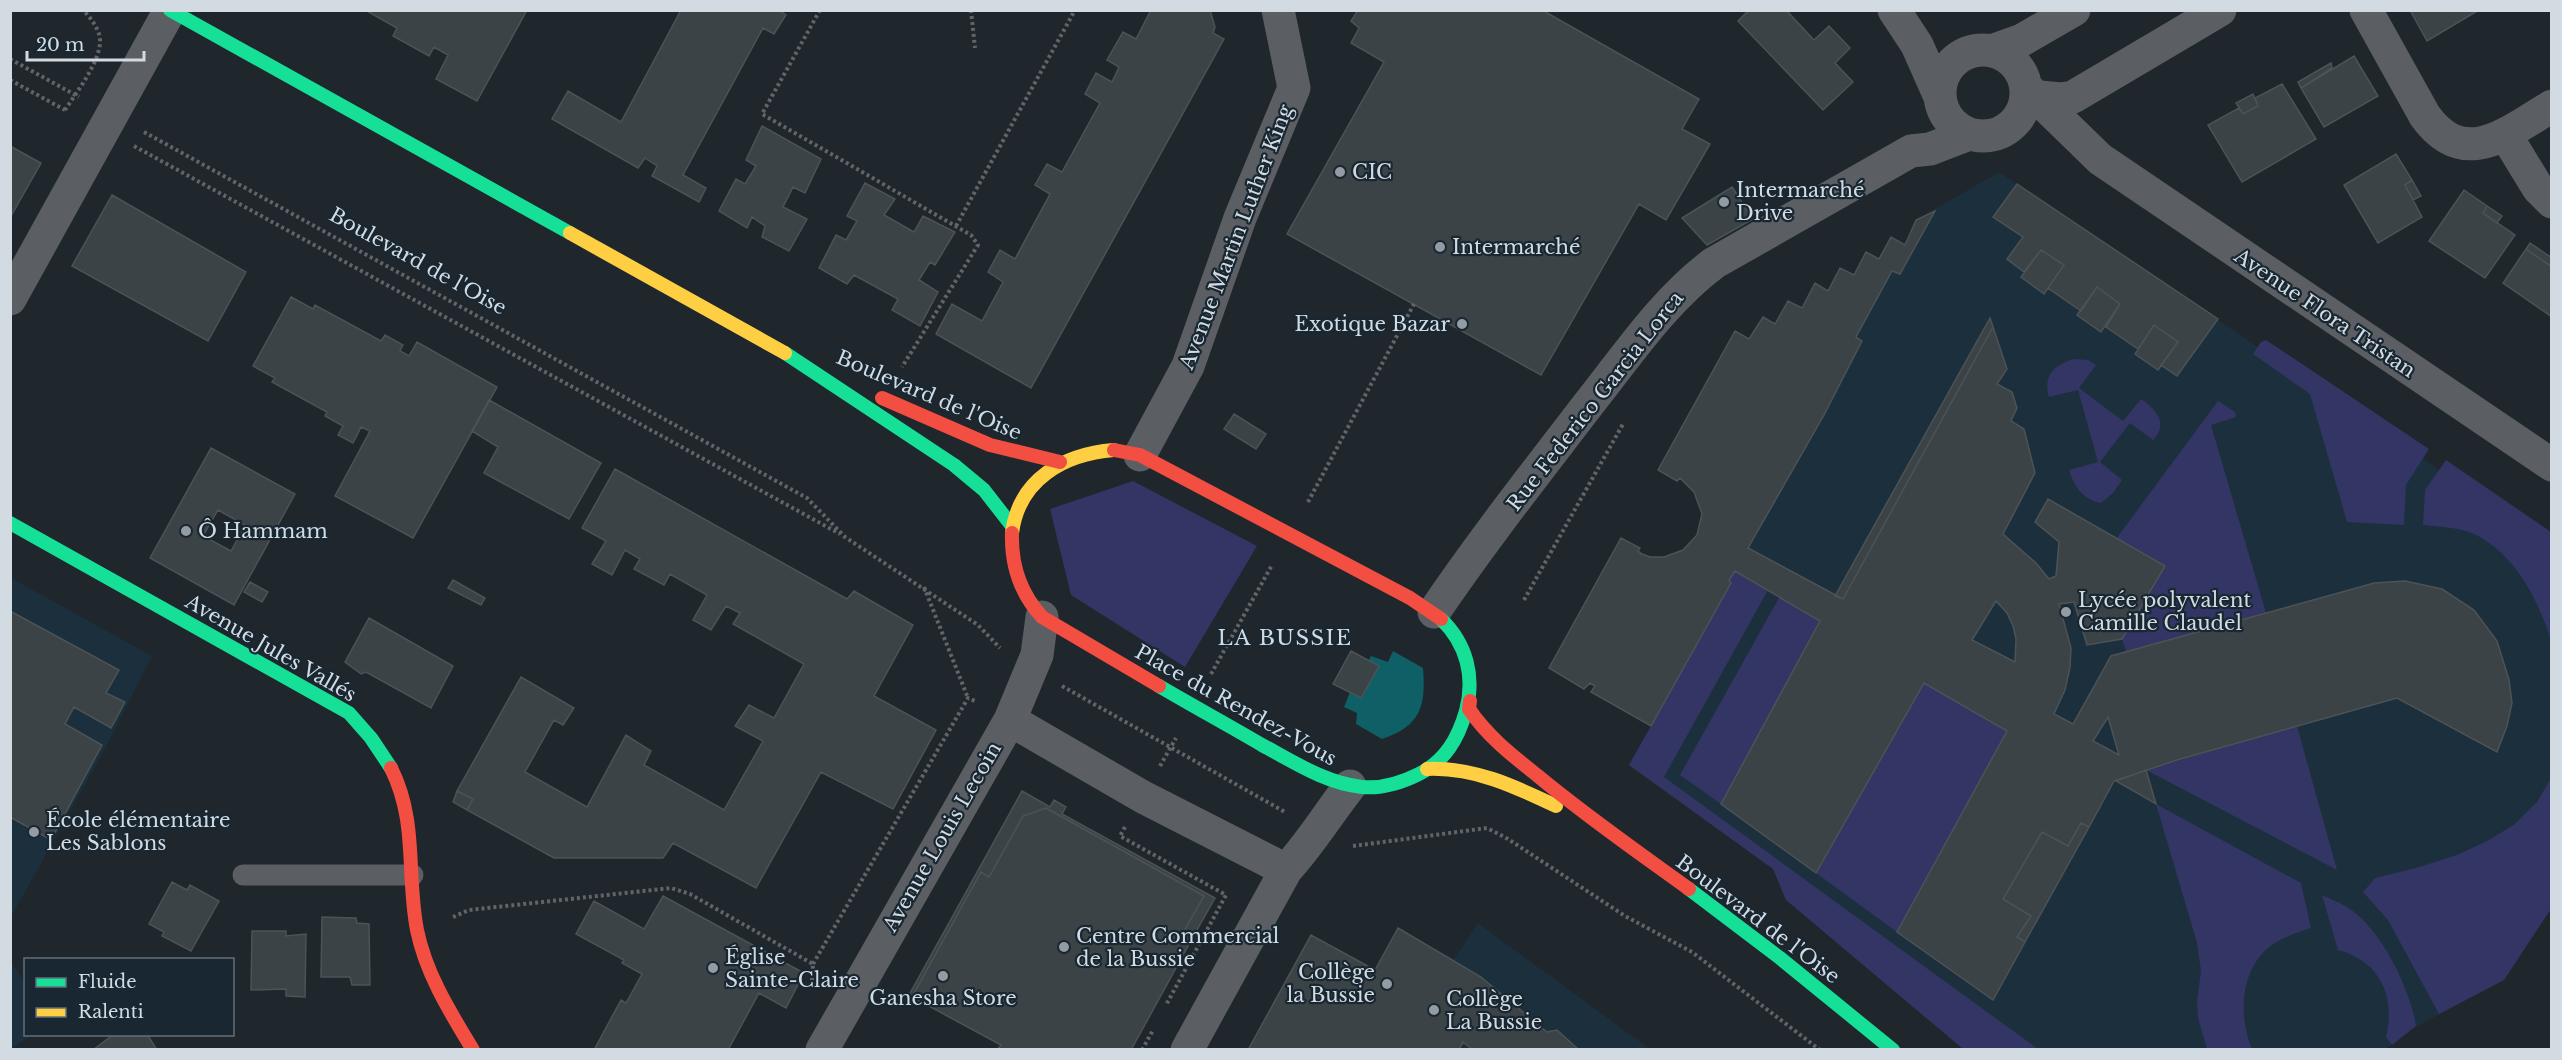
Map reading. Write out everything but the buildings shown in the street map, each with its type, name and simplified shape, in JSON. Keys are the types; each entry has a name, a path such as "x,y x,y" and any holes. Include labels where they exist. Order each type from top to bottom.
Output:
{"main road":[{"name":"Boulevard de l'Oise","path":"170,10 785,353 954,465 984,490 1012,526"},
{"name":"Boulevard de l'Oise","path":"785,353 991,447 1019,455 1060,462"},
{"name":"Place du Rendez-Vous","path":"1114,450 1140,455 1434,612 1448,625 1466,659 1470,674 1470,701 1455,739 1437,763 1390,785 1350,786 1320,776 1203,712 1042,617 1024,590 1016,571 1011,543 1012,526 1017,508 1029,487 1047,469 1077,454 1114,450"},
{"name":"Avenue Jules Vallés","path":"10,523 349,713 372,736 392,768 403,795 410,826 416,928 423,957 446,1006 473,1050"},
{"name":"Boulevard de l'Oise","path":"1470,701 1469,709 1500,744 1596,824 1726,918 1837,1003 1893,1050"},
{"name":"Boulevard de l'Oise","path":"1427,769 1450,768 1477,774 1520,789 1596,824"}],"street":[{"path":"10,299 170,10"},
{"name":"Avenue Martin Luther King","path":"1140,455 1188,366 1240,218 1294,88 1278,10"},
{"path":"1894,10 1917,45 1940,100 1954,125 1969,134 1986,136 2008,129 2054,137 2094,154"},
{"path":"1901,10 1928,33 1948,46 1959,49 1985,50 2009,57 2021,71 2030,94 2094,154"},
{"path":"1940,100 1943,77 1953,62 1967,52 1985,50 2022,40 2074,10"},
{"path":"2366,10 2433,127 2457,143 2472,146 2487,142 2552,106"},
{"path":"2030,94 2062,99 2081,92 2214,12"},
{"path":"2081,92 2079,114 2094,154"},
{"path":"2008,129 2022,113 2030,94"},
{"name":"Rue Federico Garcia Lorca","path":"1434,612 1550,455 1677,294 1714,263 1911,151 1932,124 1940,100"},
{"name":"Rue Federico Garcia Lorca","path":"1911,151 1930,149 1969,134"},
{"path":"2505,134 2538,188 2552,202"},
{"name":"Avenue Flora Tristan","path":"2094,154 2552,465"},
{"name":"Avenue Louis Lecoin","path":"824,1046 1010,720 1037,655 1042,617"},
{"path":"1010,720 1143,797 1286,870"},
{"path":"1187,1050 1286,870 1301,854 1326,816 1350,786"}],"lane":[{"path":"243,875 413,875"}],"path":[{"path":"65,110 96,60 100,36 92,20 83,10"},
{"path":"820,10 762,114 971,235 978,245 900,369 909,374"},
{"path":"970,10 975,48"},
{"path":"956,226 1075,10"},
{"name":"Boulevard de l'Oise","path":"10,59 807,498 845,537"},
{"path":"10,80 73,114"},
{"name":"Boulevard de l'Oise","path":"131,145 845,537"},
{"path":"1305,508 1414,304"},
{"path":"1524,600 1624,422"},
{"path":"845,537 924,587 978,625 1007,656"},
{"path":"1206,684 1274,562"},
{"path":"924,587 968,698 1010,720"},
{"path":"1060,685 1284,810"},
{"path":"848,1001 812,983 813,964 968,698"},
{"path":"1349,846 1487,828 1508,838 1625,916 1692,952 1820,1050"},
{"path":"1120,836 1226,895 1165,1008"},
{"path":"444,921 469,910 671,888 690,894 813,964"},
{"path":"1142,1050 1154,1029"}],"shaded area":[{"name":"Lycée polyvalent Camille Claudel","path":"1999,172 2551,545 2551,909 2504,980 2412,1029 2386,1049 1963,1049 1786,900 1773,869 1628,765 1651,726 1591,692 1594,686 1590,683 1549,668 1621,538 1640,548 1638,551 1642,554 1650,557 1664,557 1683,550 1697,535 1702,514 1694,492 1680,478 1677,481 1658,470 1735,331 1749,338 1763,317 1775,324 1788,301 1802,307 1815,283 1828,290 1840,268 1854,275 1866,252 1879,259 1891,237 1905,245 1916,220"},
{"path":"2266,340 2429,449 2406,485 2404,525 2347,522 2310,394 2253,354 2261,342"},
{"path":"2073,359 2088,360 2096,365 2079,388 2123,421 2141,399 2159,417 2160,428 2153,440 2130,423 2100,462 2122,480 2113,493 2101,503 2089,499 2080,491 2069,470 2098,462 2078,390 2049,397 2047,390 2051,373 2060,365"},
{"path":"2218,401 2235,412 2236,417 2211,425 2266,613 2126,652 2122,639 2165,566 2116,539"},
{"path":"2446,460 2551,532 2551,640 2532,595 2504,555 2472,533 2423,525 2425,490"},
{"path":"1133,481 1257,546 1185,667 1071,595 1050,509"},
{"path":"1735,571 1768,590 1664,777 2038,1049 1963,1049 1786,900 1773,869 1629,765 1731,584 1729,580"},
{"name":"École élémentaire Les Sablons","path":"11,578 152,656 106,747 11,917"},
{"path":"1780,596 1820,621 1721,804 1680,775"},
{"path":"1924,683 2007,731 1897,932 1816,873"},
{"path":"2297,726 2337,870 2146,770"},
{"path":"2551,778 2551,909 2504,980 2439,1014 2388,920 2363,892 2375,878 2457,855 2489,840 2515,824 2537,802"},
{"path":"2156,804 2301,883 2311,928 2272,945 2253,966 2248,979 2244,1008 2252,1049 2207,1049 2198,1018 2197,1002 2201,971 2197,943"},
{"path":"2322,895 2344,905 2371,929 2392,960 2400,977 2413,1011 2416,1026 2392,1045 2386,1037 2389,1008 2382,983 2365,963 2353,955 2338,950"},
{"name":"Collège La Bussie","path":"1478,923 1650,1049 1249,1050 1312,935 1376,970 1399,929 1454,959"},
{"path":"10,961 24,981 24,1036 30,1036 11,1049"}],"water":[{"path":"1393,651 1423,668 1422,704 1413,721 1405,728 1382,739 1356,724 1357,713 1344,707 1350,692 1361,698 1378,667 1369,660 1371,656 1388,662"}],"traffic: fast":[{"path":"170,10 570,233"},
{"path":"785,353 954,465 984,490 1012,526"},
{"path":"10,523 349,713 371,738 391,768"},
{"path":"1159,686 1298,765 1323,776 1348,785 1362,787 1391,785 1419,774 1436,763 1454,740 1466,711 1470,686 1467,662 1457,639 1441,619"},
{"path":"1689,889 1780,958 1893,1050"}],"traffic: slow":[{"path":"570,233 785,353"},
{"path":"1012,533 1016,514 1024,498 1034,484 1047,473 1078,457 1114,450"},
{"path":"1427,769 1461,771 1493,779 1556,806"}],"traffic: jam":[{"path":"882,398 990,445 1060,462"},
{"path":"1114,450 1140,455 1410,598 1441,619"},
{"path":"1012,533 1013,556 1018,578 1034,608 1042,617 1159,686"},
{"path":"1470,701 1469,709 1476,719 1510,753 1593,820 1689,889"},
{"path":"391,768 405,808 414,909 421,946 440,992 473,1050"}],"place":[{"name":"CIC","path":"1340,172"},
{"name":"Intermarché Drive","path":"1724,202"},
{"name":"Intermarché","path":"1440,247"},
{"name":"Exotique Bazar","path":"1462,324"},
{"name":"Ô Hammam","path":"186,531"},
{"name":"Lycée polyvalent Camille Claudel","path":"2066,612"},
{"name":"École élémentaire Les Sablons","path":"34,832"},
{"name":"Centre Commercial de la Bussie","path":"1064,947"},
{"name":"Église Sainte-Claire","path":"713,968"},
{"name":"Ganesha Store","path":"943,976"},
{"name":"Collège la Bussie","path":"1387,984"},
{"name":"Collège La Bussie","path":"1434,1010"}],"district":[{"name":"LA BUSSIE","path":"1285,638"}]}
